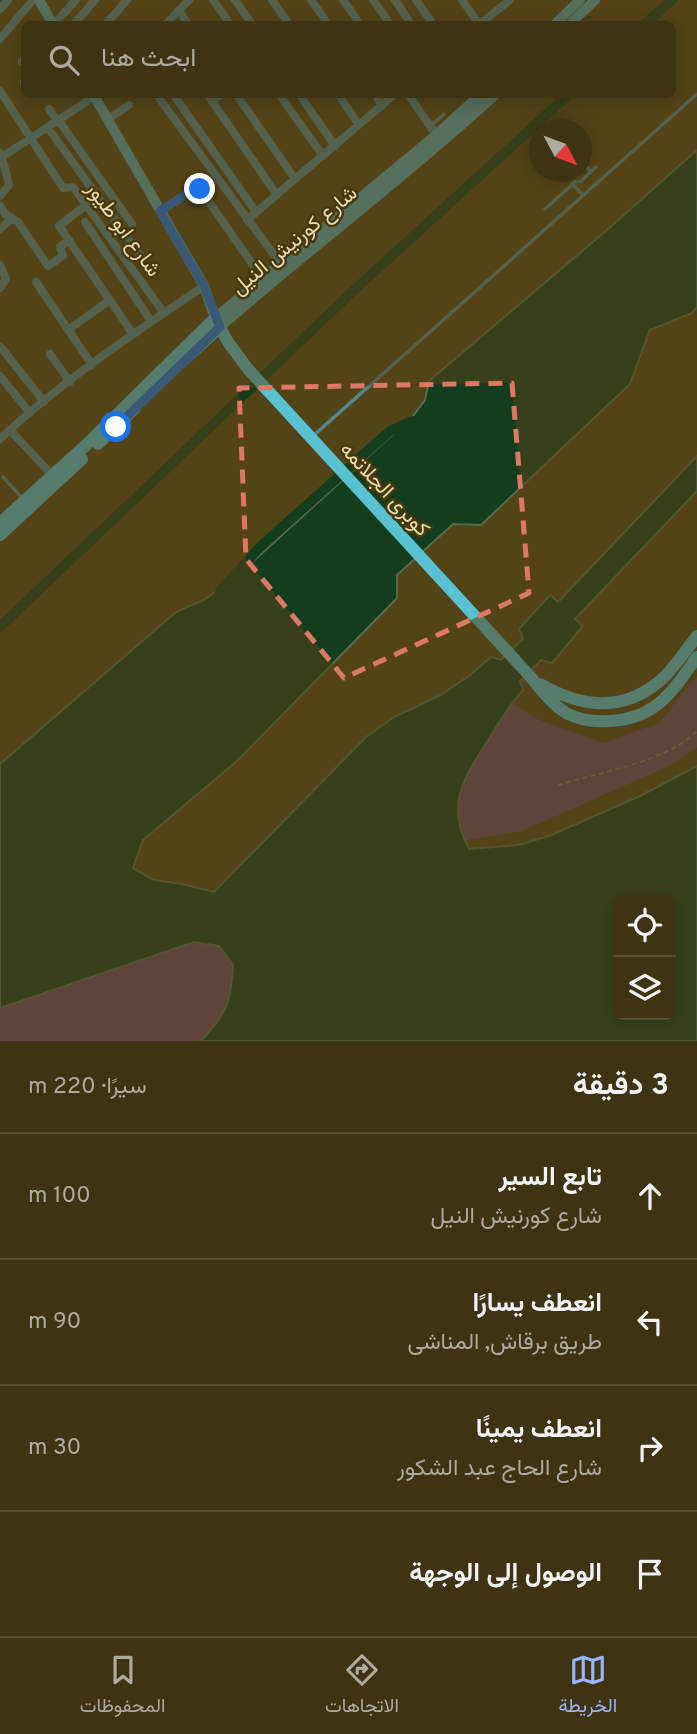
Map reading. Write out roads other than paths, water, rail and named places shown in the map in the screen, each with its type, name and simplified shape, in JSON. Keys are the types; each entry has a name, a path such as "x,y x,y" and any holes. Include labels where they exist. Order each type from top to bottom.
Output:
{"main road":[{"path":"39,0 52,21"},
{"path":"558,21 580,0"},
{"path":"573,21 595,0"},
{"path":"96,98 204,286 217,323"},
{"name":"شارع كورنيش النيل","path":"426,151 433,131 476,98"},
{"name":"شارع كورنيش النيل","path":"0,523 217,323 491,98"},
{"name":"شارع كورنيش النيل","path":"0,535 262,278 320,236"},
{"name":"كوبرى الجلاتمه","path":"217,323 238,355 550,701 578,718 595,722 622,720 648,712 660,704 697,657"},
{"path":"531,677 561,696 575,701 610,704 631,699 649,690 665,677 697,636"}],"street":[{"path":"0,9 8,0"},
{"path":"0,39 33,0"},
{"path":"57,21 76,0"},
{"path":"77,21 95,0"},
{"path":"109,21 127,0"},
{"path":"169,21 189,0"},
{"path":"213,0 228,21"},
{"path":"235,0 250,21"},
{"path":"272,0 287,21"},
{"path":"311,0 326,21"},
{"path":"344,0 358,21"},
{"path":"373,0 388,21"},
{"path":"395,0 409,21"},
{"path":"416,0 431,21"},
{"path":"462,0 477,21"},
{"path":"482,21 500,3 510,0"},
{"path":"179,11 186,21"},
{"path":"0,91 30,139"},
{"path":"0,196 9,185 1,155 92,98"},
{"path":"159,98 280,263"},
{"path":"176,98 256,212"},
{"path":"210,98 277,195"},
{"path":"239,98 295,179"},
{"path":"282,98 323,156"},
{"path":"302,98 334,146"},
{"path":"341,98 359,125"},
{"path":"377,98 382,106"},
{"path":"247,220 391,98"},
{"path":"411,98 433,131"},
{"path":"107,119 130,105"},
{"path":"49,109 132,224"},
{"path":"48,128 143,259"},
{"name":"شارع ابو طيور","path":"30,139 63,188 72,187 86,205 163,313"},
{"path":"160,211 196,188 200,189 262,278"},
{"path":"86,205 60,225 133,334"},
{"path":"0,206 6,215 18,222 48,266 63,256 60,247 69,240"},
{"path":"0,229 12,218"},
{"path":"85,222 152,321"},
{"path":"0,265 6,279 0,288"},
{"path":"36,282 92,365"},
{"path":"0,439 133,334 204,286"},
{"path":"68,330 110,300"},
{"path":"0,346 44,402"},
{"path":"50,354 70,382"},
{"path":"0,376 30,413"},
{"path":"0,392 8,386"},
{"path":"10,430 52,475"}],"lane":[{"path":"311,437 697,94"},
{"path":"433,131 444,114"},
{"path":"545,209 572,184 581,181 593,170 601,178"},
{"path":"572,184 582,194"},
{"path":"3,477 24,501"}],"waterway":[{"path":"648,21 672,0"},
{"path":"0,627 351,293 565,98"},
{"path":"220,591 261,546 390,431 412,421"}]}
